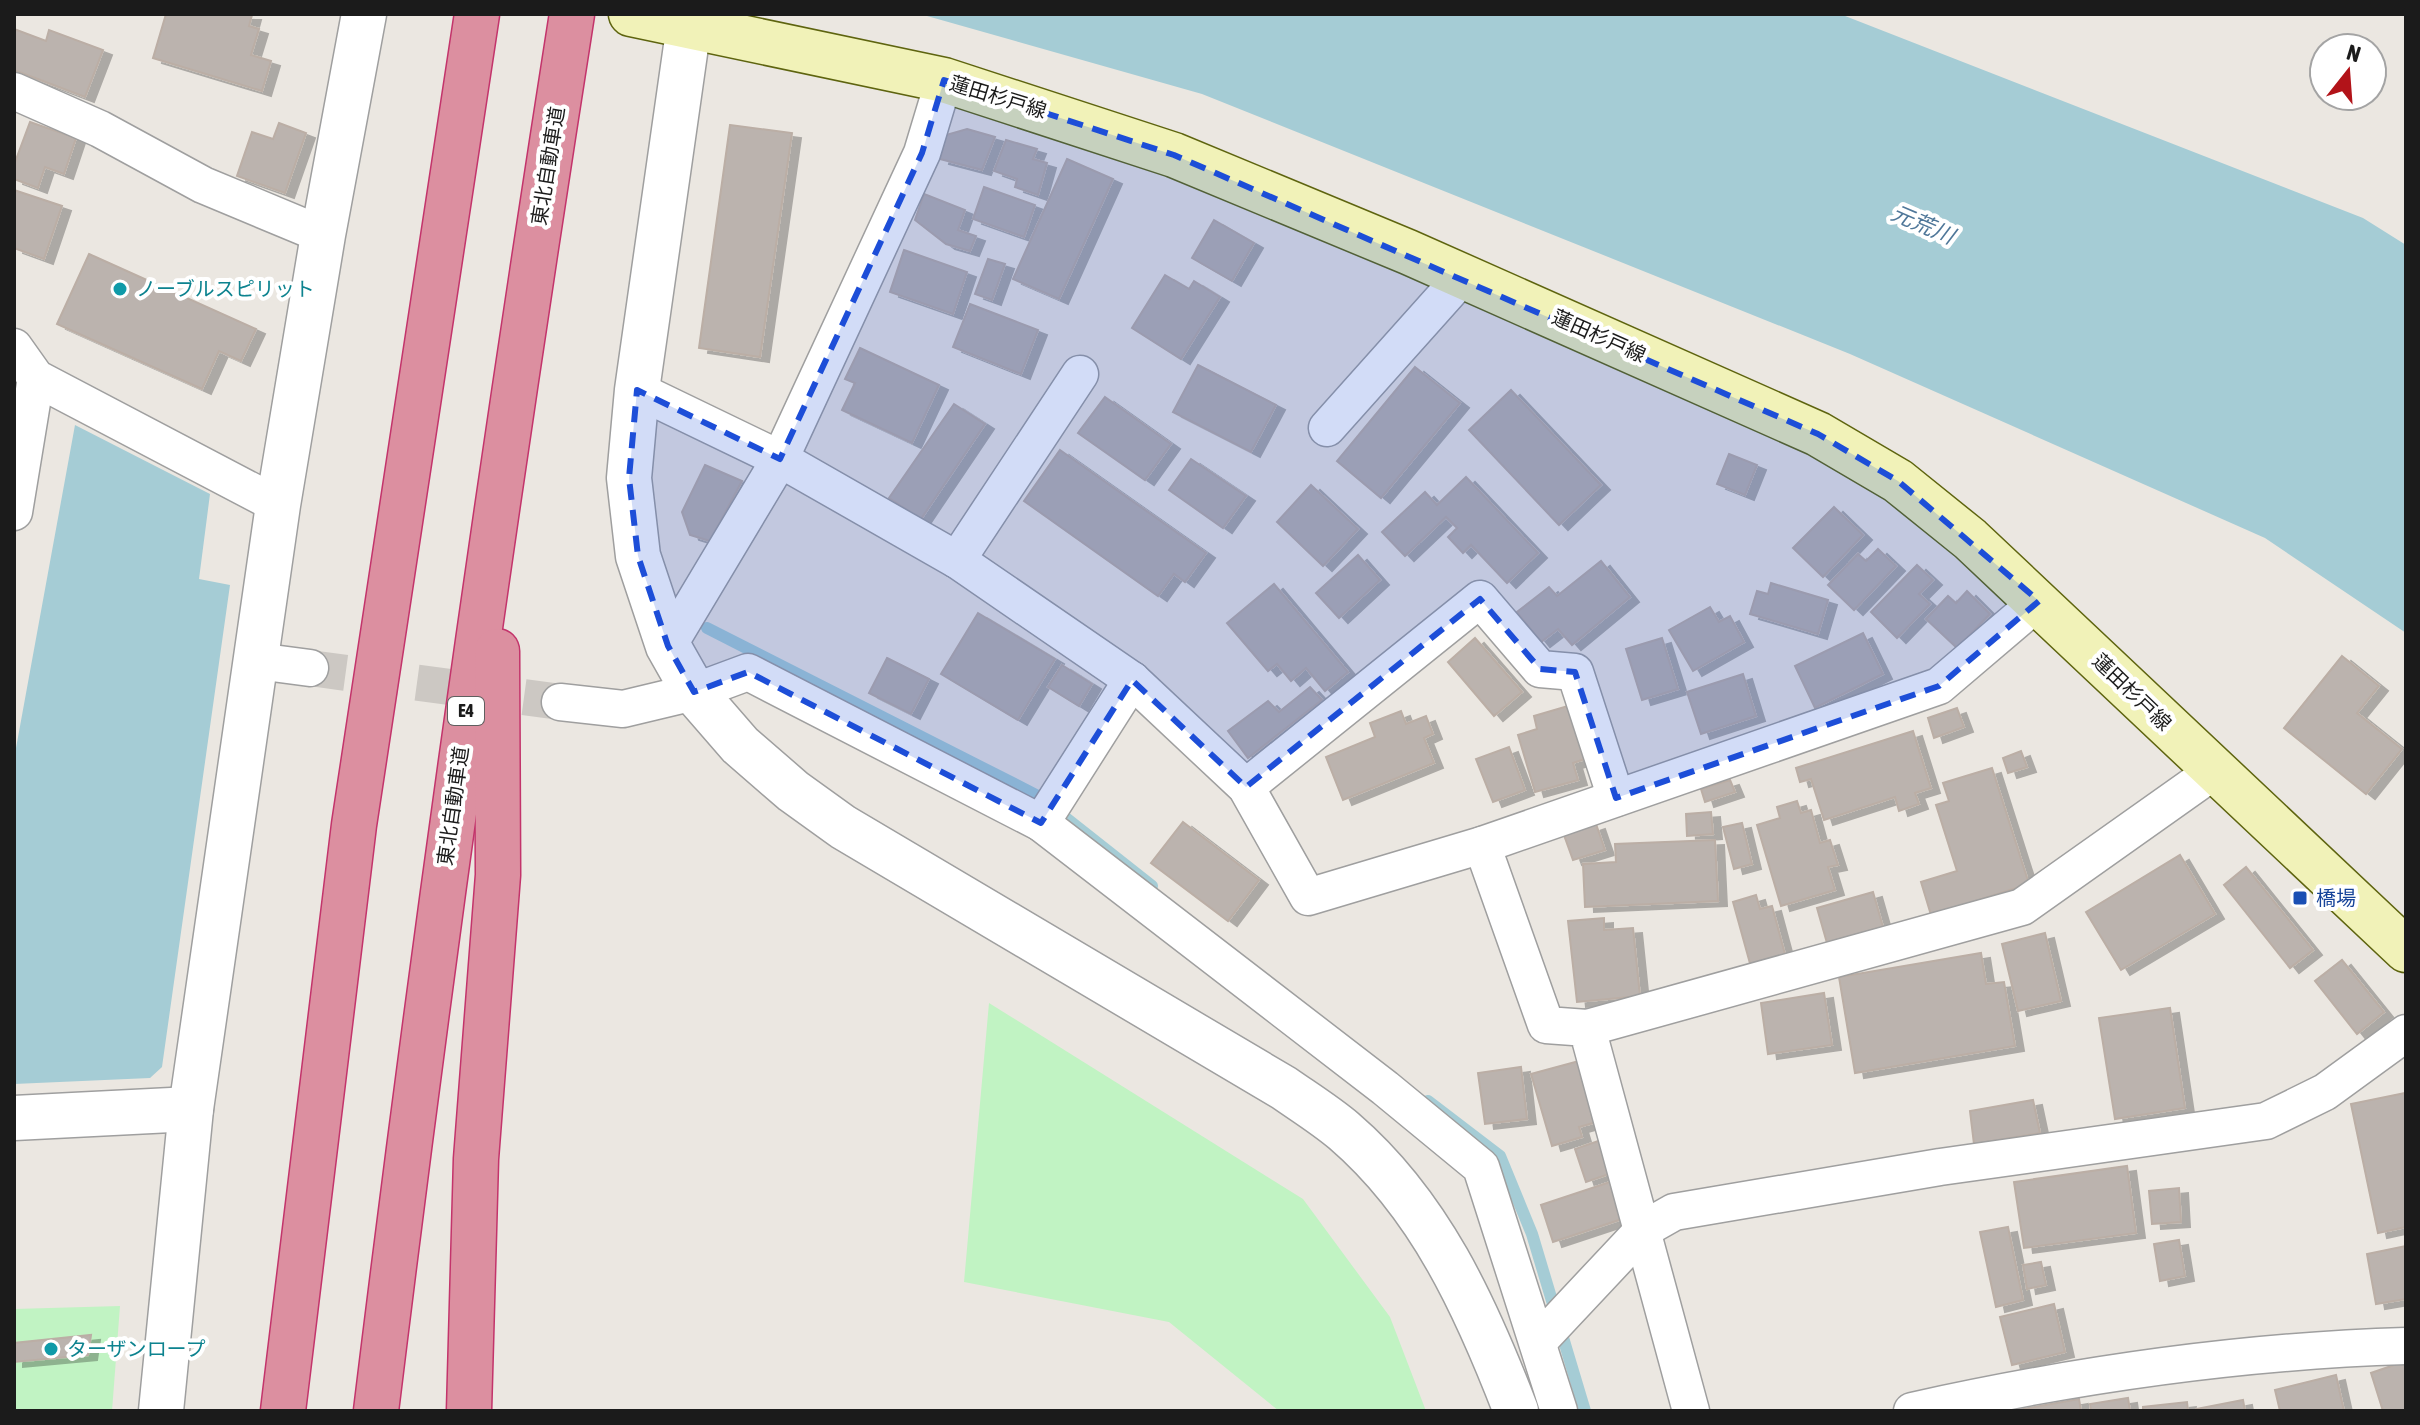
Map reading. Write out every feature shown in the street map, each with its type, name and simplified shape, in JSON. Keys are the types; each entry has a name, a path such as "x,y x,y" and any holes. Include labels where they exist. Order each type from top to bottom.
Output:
{"highway":[{"path":"283,1411 354,825 477,14"},
{"name":"東北自動車道","path":"376,1411 444,868 496,496 572,14"},
{"path":"469,1411 476,1159 498,875 496,496"}],"main road":[{"name":"蓮田杉戸線","path":"631,14 944,80 1174,155 1462,277 1818,434 1859,456 1934,509 2039,601 2214,771 2406,950"}],"street":[{"path":"161,1411 191,1109 278,505 364,14"},
{"path":"689,25 637,390 629,478 638,556 668,646 694,692 740,745 793,791 843,827 1284,1088 1343,1131 1389,1176 1434,1235 1470,1300 1516,1411"},
{"path":"668,646 780,459 922,153 944,80"},
{"path":"14,91 100,129 203,185 323,235"},
{"path":"1327,428 1462,277"},
{"path":"14,347 36,378 278,505"},
{"path":"957,560 1080,374"},
{"path":"14,512 36,378"},
{"path":"637,390 780,459 957,560 1132,680 1246,787 1308,897 1482,845 1939,686 2039,601"},
{"path":"1246,787 1480,599 1540,669 1575,672 1616,798"},
{"path":"257,661 310,668"},
{"path":"560,702 623,709 694,692 748,672 1041,823 1385,1088 1481,1167 1559,1411"},
{"path":"1041,823 1132,680"},
{"path":"1482,845 1546,1025 1587,1028 2022,907 2214,771"},
{"path":"1587,1028 1691,1411"},
{"path":"1538,1342 1644,1229 1674,1212 1940,1167 2266,1121 2325,1092 2406,1033"},
{"path":"14,1118 191,1109"},
{"path":"1912,1411 1976,1397 2208,1360 2301,1349 2406,1346"}],"highlighted area":[{"path":"944,80 1174,155 1818,434 1898,481 2039,601 1939,686 1616,798 1575,672 1540,669 1480,599 1246,787 1132,680 1041,823 748,672 694,692 668,646 638,556 629,478 637,390 780,459 922,153"}],"green space":[{"path":"989,1003 1303,1199 1390,1317 1426,1411 1279,1411 1169,1322 964,1282"},
{"path":"120,1306 112,1411 14,1411 14,1309"}],"water":[{"name":"元荒川","path":"920,14 1840,14 2363,218 2406,245 2406,633 2265,538 1850,354 1202,94"},
{"path":"75,425 210,494 199,579 230,585 162,1067 150,1078 14,1084 14,759"}],"building":[{"path":"166,14 252,15 249,26 259,29 251,55 271,61 262,91 153,58"},
{"path":"14,29 46,41 49,30 103,50 85,97 14,70"},
{"path":"30,122 76,138 64,174 45,167 38,188 14,179 14,165"},
{"path":"279,123 306,133 285,193 237,176 252,132 273,139"},
{"path":"730,125 792,133 760,357 699,348"},
{"path":"967,129 995,137 982,170 940,159 946,135"},
{"path":"1006,140 1037,149 1033,159 1047,163 1038,195 1015,187 1017,179 994,171"},
{"path":"1067,159 1113,179 1059,299 1013,279"},
{"path":"984,187 1035,205 1024,237 973,219"},
{"path":"14,190 62,206 44,259 14,248"},
{"path":"924,194 965,210 958,230 976,236 970,251 946,244 915,220"},
{"path":"1214,220 1254,243 1232,281 1192,258"},
{"path":"904,250 967,272 953,314 890,292"},
{"name":"ノーブルスピリット","path":"89,254 256,329 241,361 219,351 202,389 57,324"},
{"path":"988,259 1005,264 992,300 975,294"},
{"path":"1165,275 1189,289 1194,281 1220,297 1181,359 1132,328"},
{"path":"970,304 1038,330 1021,374 953,347"},
{"path":"860,348 939,385 912,443 842,410 855,383 845,379"},
{"path":"1198,365 1276,405 1251,452 1173,412"},
{"path":"1415,367 1460,403 1381,498 1337,461"},
{"path":"1511,390 1601,485 1559,525 1469,430"},
{"path":"1105,397 1171,444 1145,480 1078,433"},
{"path":"954,404 985,424 921,519 889,498"},
{"path":"1060,450 1206,553 1185,582 1174,574 1158,596 1024,501"},
{"path":"1729,454 1757,465 1745,495 1717,484"},
{"path":"1191,459 1246,496 1223,528 1169,490"},
{"path":"705,465 742,481 710,541 690,535 682,512"},
{"path":"1466,477 1538,553 1507,583 1471,545 1463,553 1448,537 1457,528 1446,517 1405,556 1382,532 1425,492 1437,505"},
{"path":"1311,485 1358,529 1323,566 1277,522"},
{"path":"1834,507 1863,535 1823,577 1793,548"},
{"path":"1878,549 1896,566 1854,610 1828,585 1858,554 1866,561"},
{"path":"1358,555 1380,580 1339,618 1316,593"},
{"path":"1601,561 1630,597 1572,645 1558,629 1541,642 1517,612 1549,587 1557,596"},
{"path":"1917,565 1933,580 1919,594 1930,604 1897,638 1871,612"},
{"path":"1771,583 1828,600 1818,634 1750,614 1757,591 1768,594"},
{"path":"1274,584 1348,672 1325,691 1306,668 1291,681 1277,664 1268,671 1227,623"},
{"path":"1967,591 1990,614 1957,648 1926,619 1948,596 1956,603"},
{"path":"1710,607 1719,622 1730,616 1744,642 1693,671 1669,630"},
{"path":"978,613 1055,659 1018,720 941,674"},
{"path":"1863,633 1883,674 1815,708 1795,666"},
{"path":"1475,638 1522,692 1494,716 1448,662"},
{"path":"1662,638 1678,689 1642,700 1626,649"},
{"path":"2342,656 2379,686 2357,713 2402,749 2366,794 2284,728"},
{"path":"887,658 929,679 911,714 869,693"},
{"path":"1062,665 1092,684 1079,706 1048,687"},
{"path":"1743,674 1756,716 1701,734 1687,692"},
{"path":"1310,687 1322,700 1248,758 1228,731 1268,701 1279,712"},
{"path":"1568,706 1585,759 1573,763 1578,780 1535,792 1518,735 1537,729 1534,716"},
{"path":"1957,708 1964,727 1934,738 1928,718"},
{"path":"1401,711 1406,724 1426,716 1433,734 1424,738 1434,763 1343,800 1326,757 1375,737 1370,723"},
{"path":"1913,731 1931,788 1915,793 1919,804 1899,811 1895,797 1824,820 1811,779 1800,782 1796,768"},
{"path":"1509,747 1525,790 1493,802 1476,759"},
{"path":"2021,751 2027,767 2008,773 2003,758"},
{"path":"1992,768 2029,884 1931,915 1921,882 1957,871 1936,805 1949,801 1943,783"},
{"path":"1730,780 1735,792 1705,802 1701,789"},
{"path":"1797,801 1801,813 1811,810 1820,843 1830,840 1838,865 1828,867 1835,890 1781,906 1757,825 1780,818 1777,807"},
{"path":"1711,812 1713,834 1687,836 1686,814"},
{"path":"1183,822 1259,880 1228,921 1151,863"},
{"path":"1742,823 1752,864 1734,869 1723,827"},
{"path":"1596,824 1605,850 1573,860 1564,835"},
{"path":"1715,840 1718,901 1585,907 1583,864 1616,862 1615,844"},
{"path":"2180,855 2215,914 2121,970 2086,912"},
{"path":"2246,867 2313,950 2290,968 2224,885"},
{"path":"1873,892 1883,927 1827,943 1817,908"},
{"path":"1756,895 1760,909 1772,906 1786,958 1751,967 1733,902"},
{"path":"1604,918 1604,930 1633,928 1640,996 1577,1002 1568,921"},
{"path":"2045,933 2061,1001 2018,1011 2002,944"},
{"path":"1981,953 1986,984 2004,982 2015,1046 1855,1073 1839,977"},
{"path":"2342,960 2384,1012 2357,1034 2315,981"},
{"path":"1824,993 1832,1045 1768,1054 1761,1003"},
{"path":"2170,1008 2185,1108 2115,1119 2099,1018"},
{"path":"1579,1061 1597,1122 1579,1127 1582,1137 1552,1146 1531,1074"},
{"path":"1521,1067 1527,1119 1485,1124 1478,1073"},
{"path":"2405,1093 2406,1227 2378,1233 2351,1104"},
{"path":"2033,1100 2040,1133 1974,1144 1970,1111"},
{"path":"1601,1140 1612,1173 1586,1182 1575,1149"},
{"path":"2127,1166 2136,1233 2024,1248 2014,1182"},
{"path":"1610,1182 1622,1219 1553,1242 1541,1205"},
{"path":"2179,1188 2181,1222 2152,1224 2149,1191"},
{"path":"2008,1227 2023,1300 1996,1307 1980,1232"},
{"path":"2179,1240 2185,1276 2160,1281 2154,1244"},
{"path":"2406,1246 2406,1299 2376,1304 2367,1254"},
{"path":"2041,1262 2046,1285 2027,1289 2023,1265"},
{"path":"2054,1304 2065,1352 2012,1365 2000,1317"},
{"name":"ターザンロープ","path":"91,1335 88,1355 14,1362 14,1343"},
{"path":"2406,1361 2406,1411 2383,1411 2371,1373"},
{"path":"2336,1375 2344,1411 2280,1411 2275,1390"},
{"path":"2128,1398 2130,1411 2091,1411 2090,1404"},
{"path":"2079,1399 2081,1411 2018,1411 2018,1410"},
{"path":"2243,1400 2245,1411 2196,1411 2196,1409"},
{"path":"2187,1402 2188,1411 2143,1411 2143,1407"}],"waterway":[{"path":"707,628 1038,796 1152,886"},
{"path":"1428,1101 1500,1156 1532,1234 1585,1411"}],"tunnel":[{"path":"310,668 560,702"}],"place":[{"name":"ノーブルスピリット","path":"120,289"},
{"name":"橋場","path":"2300,898"},
{"name":"ターザンロープ","path":"51,1349"}]}
